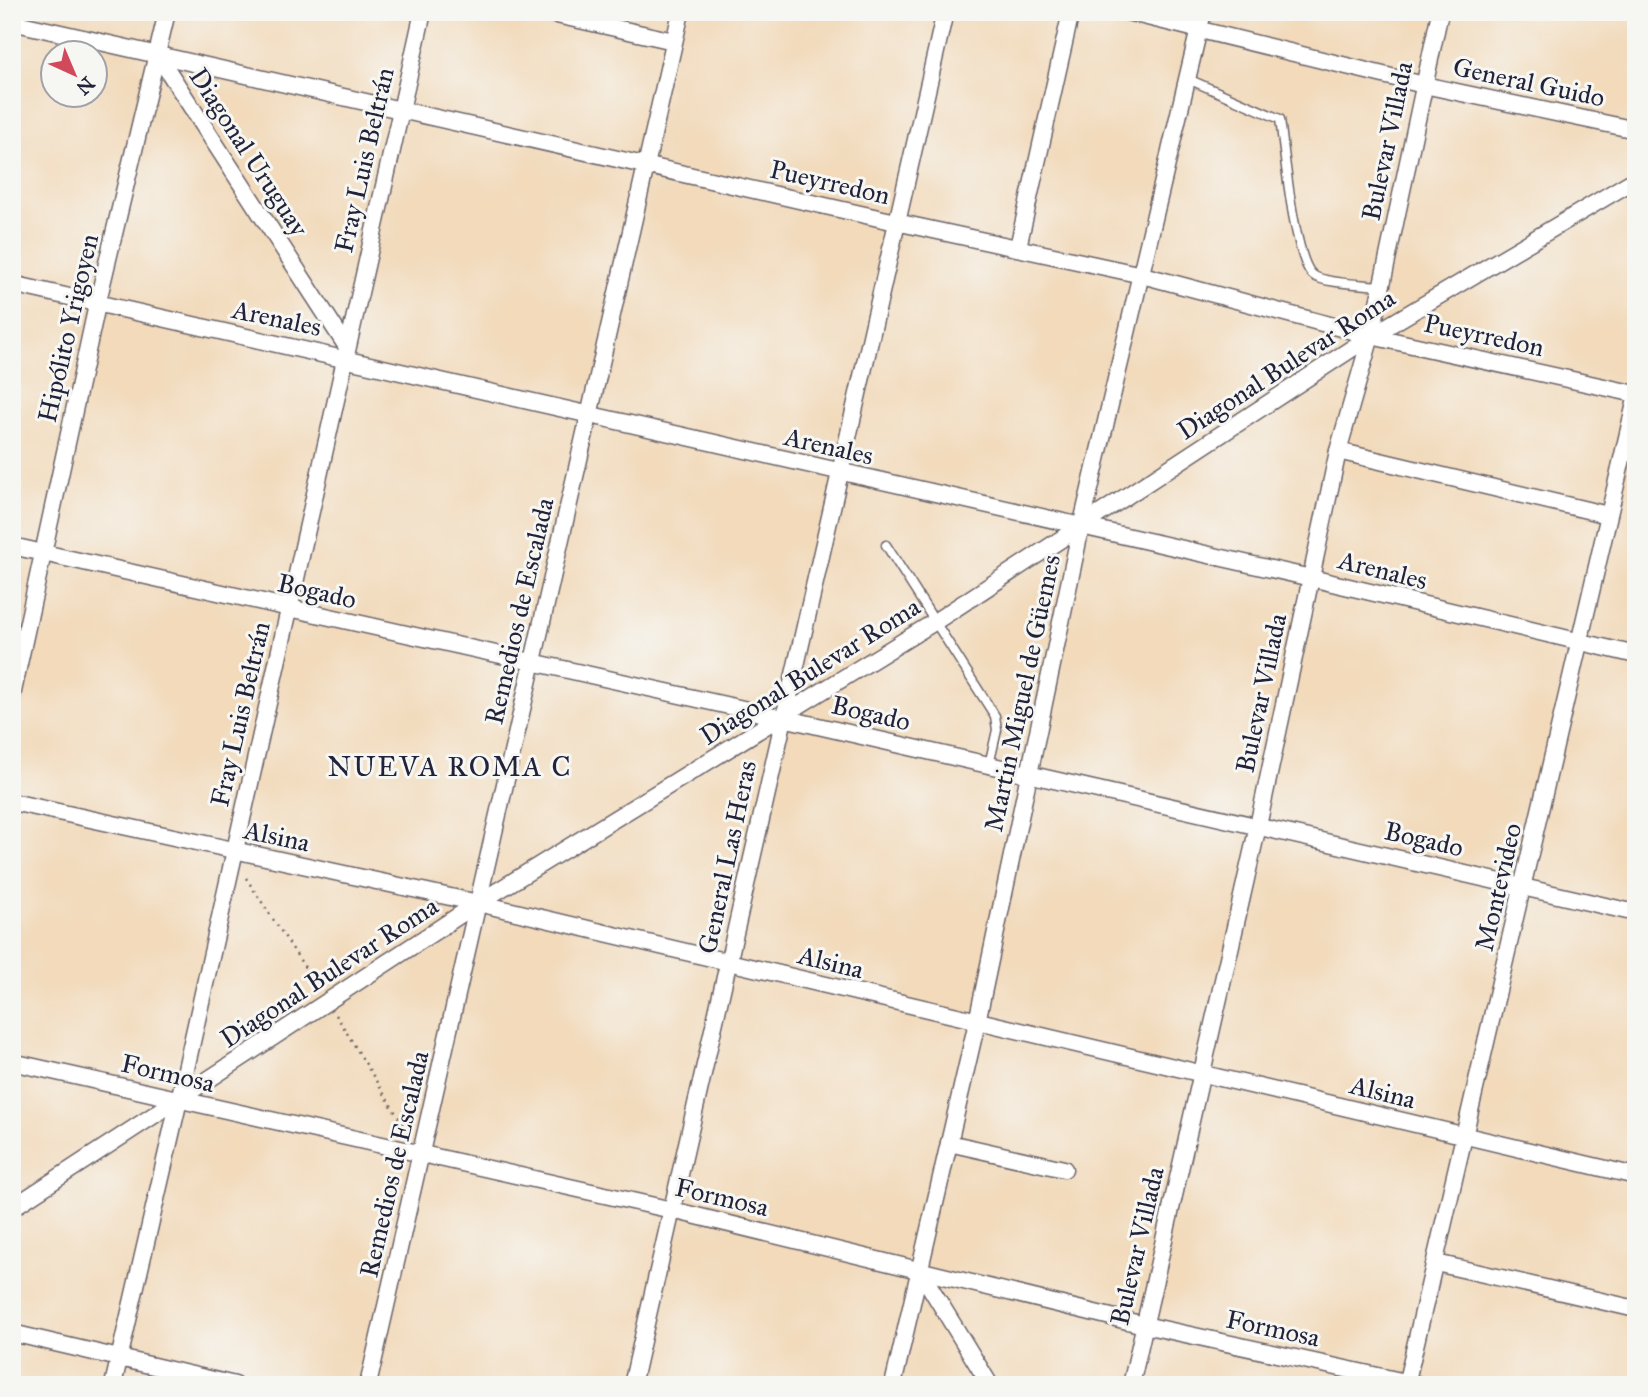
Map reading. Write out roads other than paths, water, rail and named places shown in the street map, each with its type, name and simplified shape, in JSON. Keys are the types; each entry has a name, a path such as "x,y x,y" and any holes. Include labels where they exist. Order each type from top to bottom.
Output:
{"street":[{"name":"Hipólito Yrigoyen","path":"12,696 97,305 167,12"},
{"name":"Fray Luis Beltrán","path":"113,1385 180,1100 423,12"},
{"path":"543,12 674,41"},
{"name":"Remedios de Escalada","path":"368,1385 681,12"},
{"name":"General Las Heras","path":"632,1385 945,12"},
{"path":"1018,247 1071,12"},
{"name":"General Guido","path":"1127,12 1424,85 1636,130"},
{"name":"Martin Miguel de Güemes","path":"893,1385 1031,774 1081,527 1203,12"},
{"name":"Bulevar Villada","path":"1131,1385 1258,827 1338,451 1371,336 1440,12"},
{"name":"Pueyrredon","path":"12,22 1142,275 1371,336 1636,394"},
{"name":"Diagonal Uruguay","path":"157,54 345,353"},
{"name":"Diagonal Bulevar Roma","path":"12,1208 478,903 783,718 936,621 1371,336 1636,179"},
{"name":"Arenales","path":"12,285 97,305 345,353 589,417 1311,578 1580,644 1636,655"},
{"name":"Montevideo","path":"1411,1384 1436,1263 1636,399"},
{"path":"1338,451 1608,515"},
{"name":"Bogado","path":"12,546 1031,774 1636,913"},
{"name":"Alsina","path":"12,802 478,903 1636,1176"},
{"name":"Formosa","path":"12,1062 672,1210 1144,1325 1411,1384"},
{"path":"949,1143 1064,1169"},
{"path":"1436,1263 1636,1309"},
{"path":"919,1269 990,1385"},
{"path":"12,1333 235,1385"}],"lane":[{"path":"1188,79 1280,119 1297,238 1310,274 1320,279 1381,286"},
{"path":"886,545 995,716 997,730 989,765"}],"district":[{"name":"NUEVA ROMA C","path":"450,766"}]}
